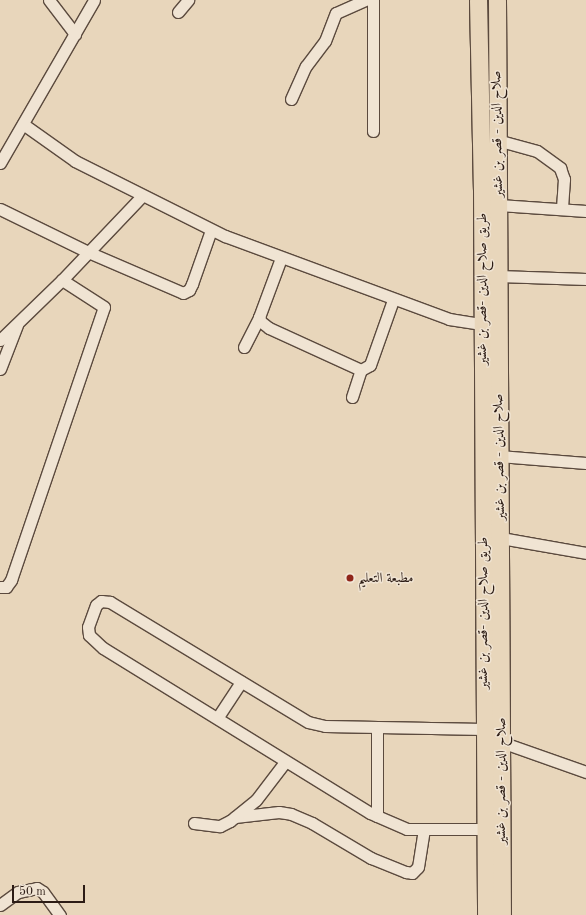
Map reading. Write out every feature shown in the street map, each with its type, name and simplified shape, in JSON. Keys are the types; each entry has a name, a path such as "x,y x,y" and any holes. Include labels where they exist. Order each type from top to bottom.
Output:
{"highway":[{"path":"478,0 497,1"},
{"name":"طريق صلاح الدين -قصر بن غشير","path":"478,0 486,915"},
{"name":"صلاح الدين - قصر بن غشير","path":"497,1 502,915"}],"street":[{"path":"50,0 75,34"},
{"path":"0,163 94,0"},
{"path":"178,12 188,0"},
{"path":"291,100 306,66 324,41 336,13 365,0"},
{"path":"373,0 373,131"},
{"path":"23,124 75,161 211,230 393,300 448,319 482,324"},
{"path":"497,140 537,151 560,168 564,179 562,209"},
{"path":"0,340 62,280 142,196"},
{"path":"499,205 586,211"},
{"path":"0,209 88,252 183,293 189,290 211,230"},
{"path":"244,347 258,317 281,258"},
{"path":"498,276 586,279"},
{"path":"0,586 6,587 11,580 104,307 62,280"},
{"path":"352,397 361,370 370,365 393,300"},
{"path":"258,317 269,328 361,370"},
{"path":"0,370 19,321"},
{"path":"499,456 586,464"},
{"path":"500,538 586,553"},
{"path":"484,729 325,726 308,722 110,602 101,601 96,605 88,627 89,635 94,642 218,717 284,762 376,816 407,829 485,829"},
{"path":"218,717 241,682"},
{"path":"376,816 377,726"},
{"path":"501,742 586,772"},
{"path":"194,823 220,826 235,817 256,800 284,762"},
{"path":"235,817 279,812 291,814 312,823 371,858 406,872 412,872 418,867 424,829"},
{"path":"0,905 18,892 37,888 43,892 60,915"}],"place":[{"name":"مطبعة التعليم","path":"350,578"}]}
